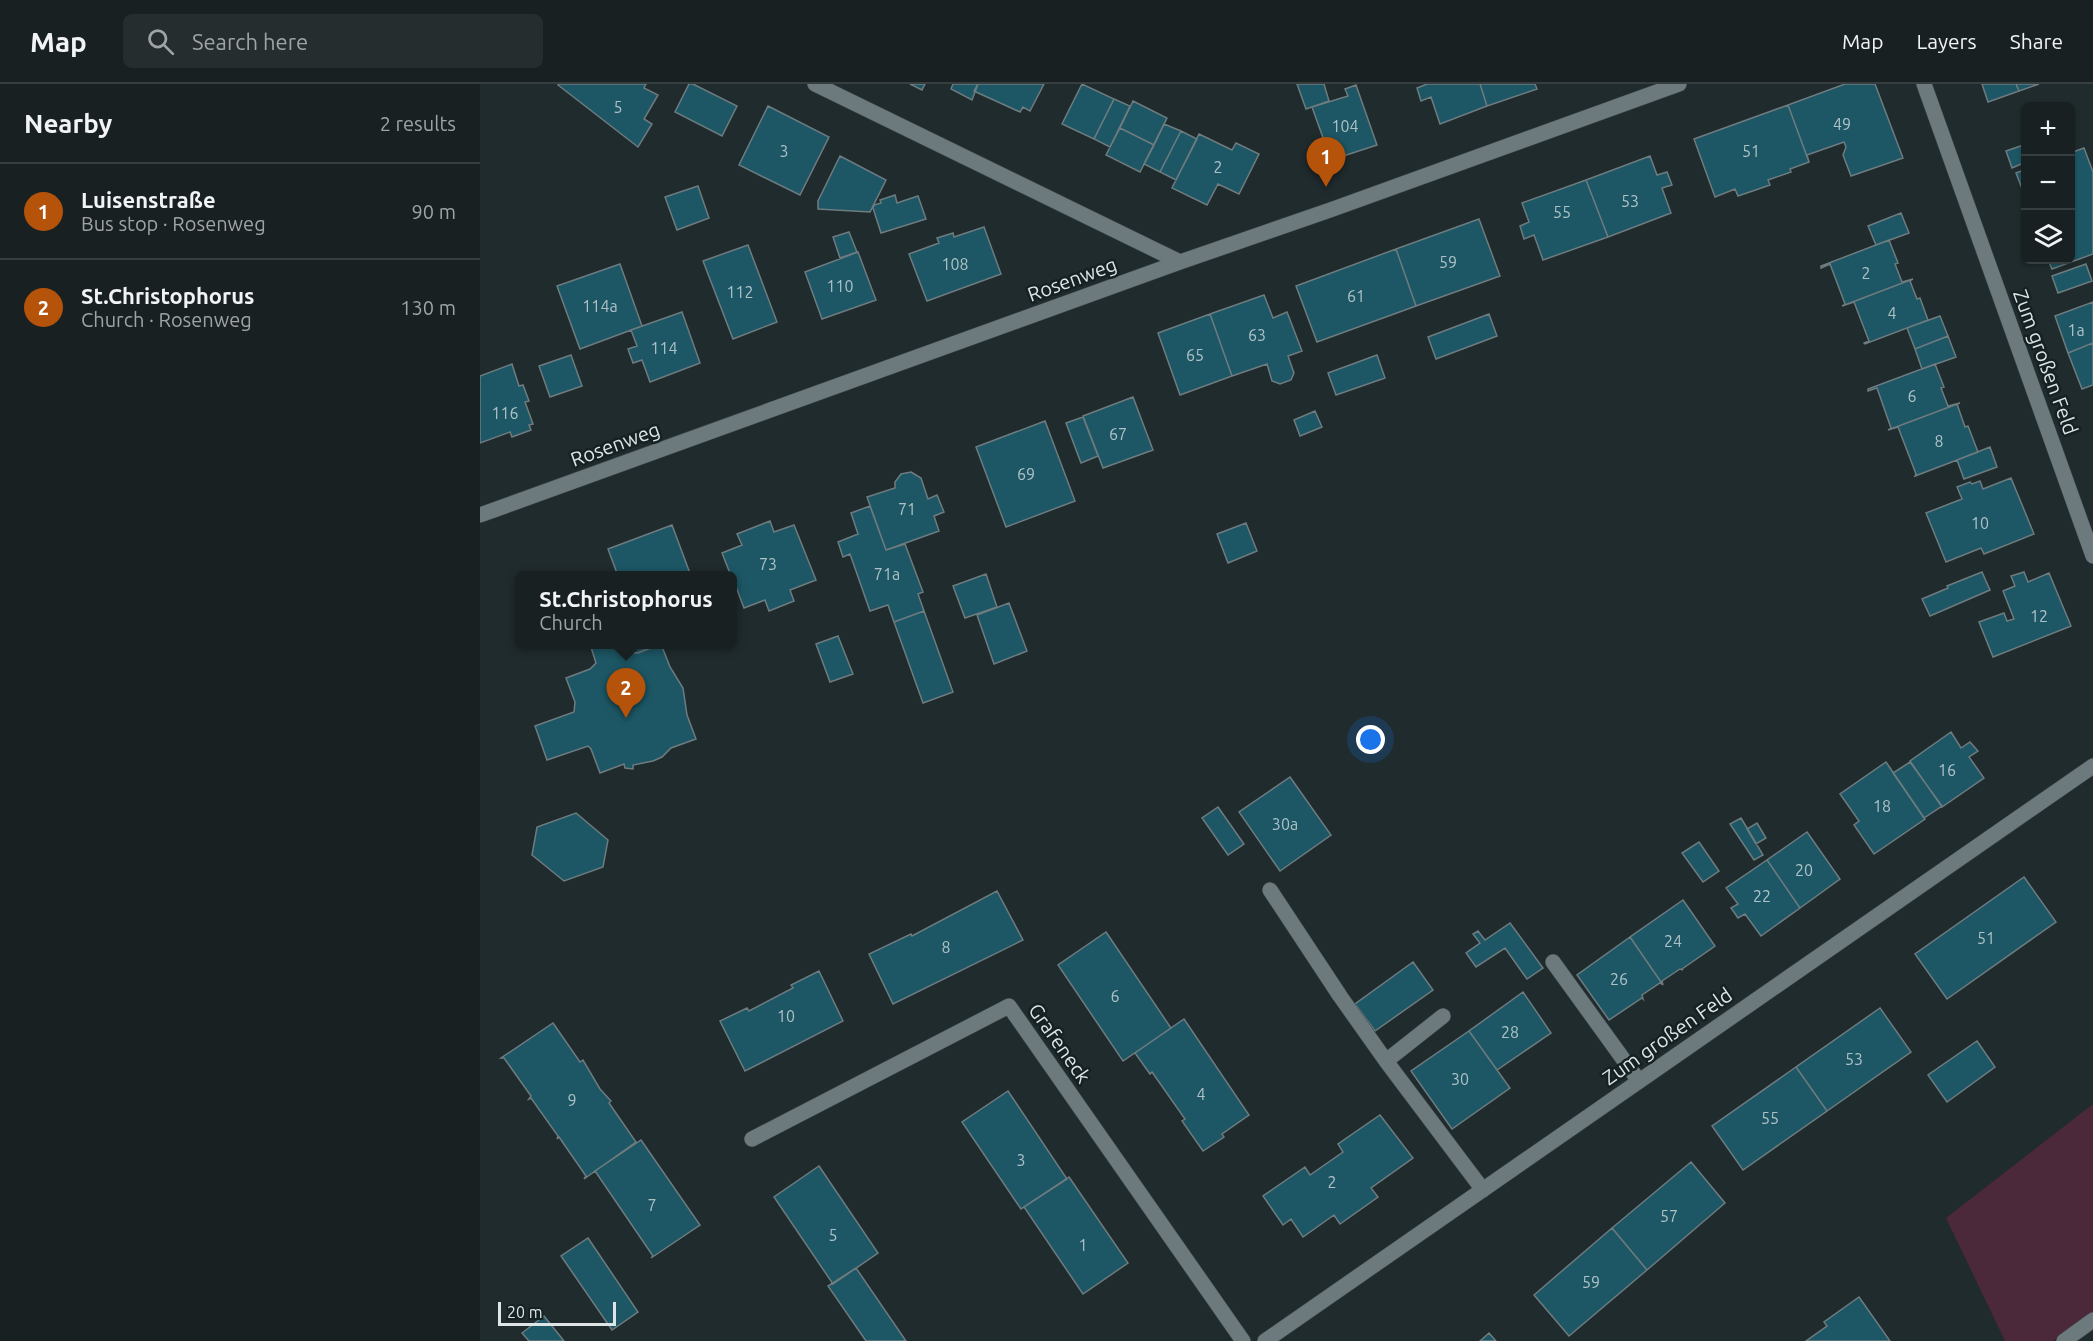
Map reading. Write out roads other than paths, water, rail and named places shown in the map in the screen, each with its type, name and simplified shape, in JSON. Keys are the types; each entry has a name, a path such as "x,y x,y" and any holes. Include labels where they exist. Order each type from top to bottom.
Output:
{"street":[{"path":"815,84 1180,262"},
{"name":"Rosenweg","path":"480,515 1679,84"},
{"name":"Zum großen Feld","path":"1924,84 2093,554"},
{"name":"Zum großen Feld","path":"1265,1341 2093,766"},
{"path":"1270,890 1386,1061 1483,1190"},
{"path":"1553,962 1639,1081"},
{"name":"Grafeneck","path":"752,1138 1009,1006 1243,1341"},
{"path":"1386,1061 1443,1016"},
{"path":"2064,1341 2093,1320"}],"place":[{"name":"Luisenstraße","path":"1326,187"},
{"name":"St.Christophorus","path":"626,718"}]}
